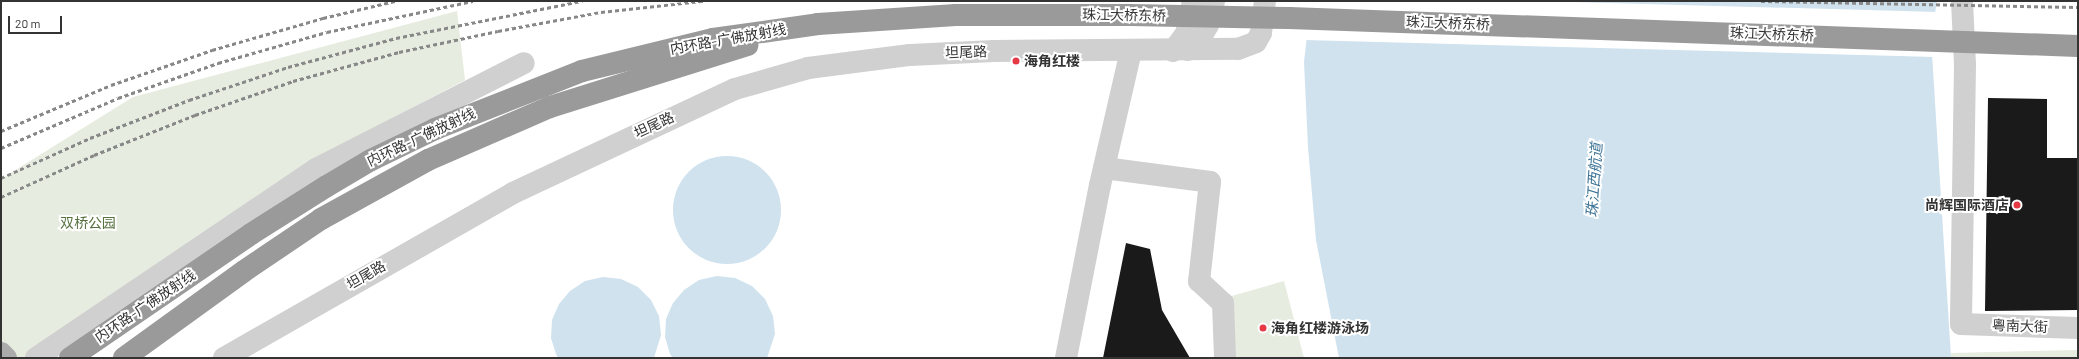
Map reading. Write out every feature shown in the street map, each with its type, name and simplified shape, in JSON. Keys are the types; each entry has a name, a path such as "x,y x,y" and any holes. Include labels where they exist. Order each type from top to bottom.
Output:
{"highway":[{"name":"珠江大桥东桥","path":"818,24 956,15 1130,15 1306,18 2078,46"},
{"path":"124,358 244,271 321,220 376,187 466,142 550,107 818,24"},
{"name":"内环路-广佛放射线","path":"70,358 251,234 327,186 371,160 435,128 582,71 713,39 818,24"},
{"path":"2044,44 2078,42"}],"main road":[{"path":"1,353 6,358"}],"street":[{"path":"1180,50 1186,34 1193,1"},
{"path":"1180,50 1199,41 1208,25 1214,1"},
{"name":"坦尾路","path":"224,358 513,193 700,104 772,76 836,63 937,53 1238,49 1256,42 1264,21 1265,1"},
{"name":"粵南大街","path":"1962,1 1965,65 1961,324 2078,328"},
{"path":"1066,358 1104,168 1131,51"},
{"path":"36,358 316,169 524,63"},
{"path":"1104,168 1210,182 1199,281 1223,303 1225,358"}],"green space":[{"name":"双桥公园","path":"457,11 465,80 398,115 35,358 1,358 1,179 133,97"},
{"name":"海角红楼游泳场","path":"1284,281 1304,358 1231,358 1228,297"},
{"path":"2078,350 2078,358 1951,358 1951,353"}],"water":[{"name":"珠江西航道","path":"1311,1 1937,1 1931,38 1951,358 1339,358 1316,240 1308,147 1304,62"},
{"path":"727,156 748,160 765,172 777,189 781,210 777,231 765,248 748,260 727,264 706,260 689,248 677,231 673,210 677,189 689,172 706,160"},
{"path":"717,276 735,278 752,286 765,299 773,316 775,334 767,358 673,358 670,354 665,337 666,319 673,303 684,290 699,280"},
{"path":"603,277 621,279 638,287 651,300 659,316 661,335 654,358 558,358 551,338 552,320 559,304 570,291 585,281"}],"pier":[{"path":"1309,1 1537,1 1938,12 1933,38 1935,57 1304,40"}],"building":[{"name":"尚辉国际酒店","path":"1988,98 2047,99 2047,158 2078,158 2078,310 1985,311"},
{"path":"1126,243 1150,249 1162,310 1190,358 1103,358"}],"railway":[{"path":"1,131 111,85 212,50 323,18 395,1"},
{"path":"1,148 118,98 218,63 327,32 473,1"},
{"path":"1,178 90,138 189,100 288,67 396,38 582,1"},
{"path":"1,197 94,155 195,115 293,81 399,52 498,31 601,12 703,1"},
{"path":"1761,1 2078,7"}],"place":[{"name":"海角红楼","path":"1016,61"},
{"name":"尚辉国际酒店","path":"2017,205"},
{"name":"海角红楼游泳场","path":"1263,328"}]}
